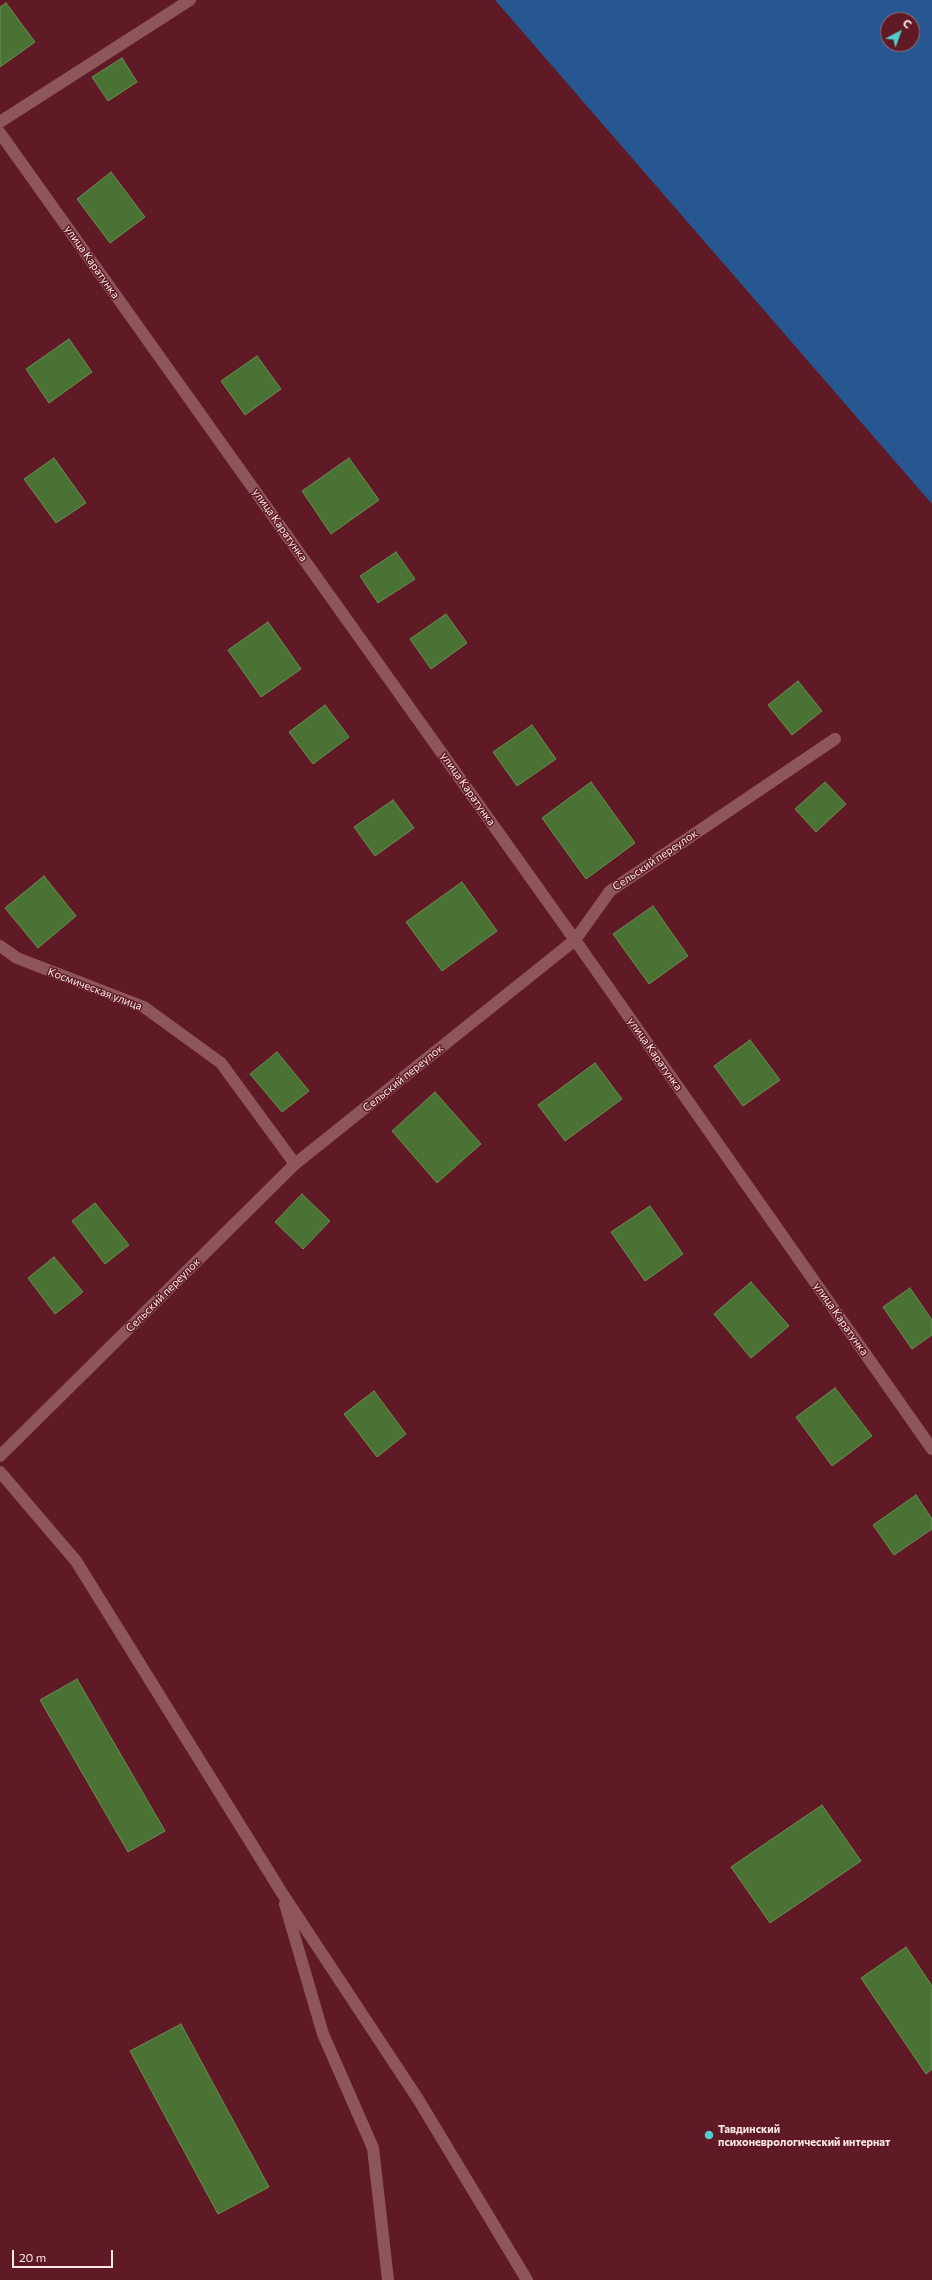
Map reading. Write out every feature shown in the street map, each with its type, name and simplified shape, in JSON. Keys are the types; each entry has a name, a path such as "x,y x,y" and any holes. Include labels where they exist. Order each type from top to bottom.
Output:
{"street":[{"path":"0,122 190,0"},
{"name":"улица Каратунка","path":"0,132 575,940 932,1449"},
{"name":"Сельский переулок","path":"0,1456 295,1164 575,940 610,891 835,739"},
{"name":"Космическая улица","path":"0,946 17,958 144,1007 221,1063 295,1164"},
{"path":"0,1472 76,1560 282,1894 418,2099 528,2280"},
{"path":"282,1894 323,2034 373,2148 388,2280"}],"water":[{"path":"495,0 932,0 932,504"}],"building":[{"path":"6,3 35,42 0,67 0,7"},
{"path":"122,58 137,82 108,101 92,77"},
{"path":"111,172 145,217 110,243 77,199"},
{"path":"69,339 92,372 49,403 26,369"},
{"path":"257,356 281,389 245,415 221,381"},
{"path":"54,458 86,503 56,523 24,479"},
{"path":"349,458 379,500 331,534 302,491"},
{"path":"396,552 415,579 378,603 360,576"},
{"path":"446,614 467,643 431,669 410,639"},
{"path":"268,622 301,669 261,697 228,650"},
{"path":"798,681 822,711 792,735 768,705"},
{"path":"325,705 349,737 313,764 289,732"},
{"path":"532,725 556,759 517,786 493,752"},
{"path":"591,782 635,843 586,879 542,818"},
{"path":"825,782 846,804 816,832 795,809"},
{"path":"393,800 414,828 375,856 354,827"},
{"path":"44,876 76,916 38,948 5,908"},
{"path":"462,882 497,931 442,971 406,922"},
{"path":"653,906 688,956 649,984 613,934"},
{"path":"750,1040 780,1080 743,1106 714,1066"},
{"path":"277,1052 309,1091 282,1112 250,1074"},
{"path":"595,1063 622,1099 565,1141 538,1105"},
{"path":"435,1092 481,1144 437,1183 392,1131"},
{"path":"302,1194 330,1221 303,1249 275,1222"},
{"path":"95,1203 129,1245 105,1264 72,1221"},
{"path":"650,1206 683,1254 645,1281 611,1232"},
{"path":"54,1257 83,1292 55,1314 28,1278"},
{"path":"751,1282 789,1326 751,1358 714,1314"},
{"path":"910,1288 932,1320 932,1335 912,1349 883,1307"},
{"path":"835,1388 872,1436 832,1466 796,1417"},
{"path":"374,1391 406,1434 377,1457 344,1414"},
{"path":"916,1495 932,1519 932,1529 894,1555 873,1525"},
{"path":"77,1679 165,1831 128,1852 40,1700"},
{"path":"822,1805 861,1861 770,1923 731,1867"},
{"path":"906,1947 932,1986 932,2069 926,2074 861,1978"},
{"path":"181,2024 269,2187 218,2214 130,2051"}],"place":[{"name":"Тавдинский психоневрологический интернат","path":"709,2135"}]}
